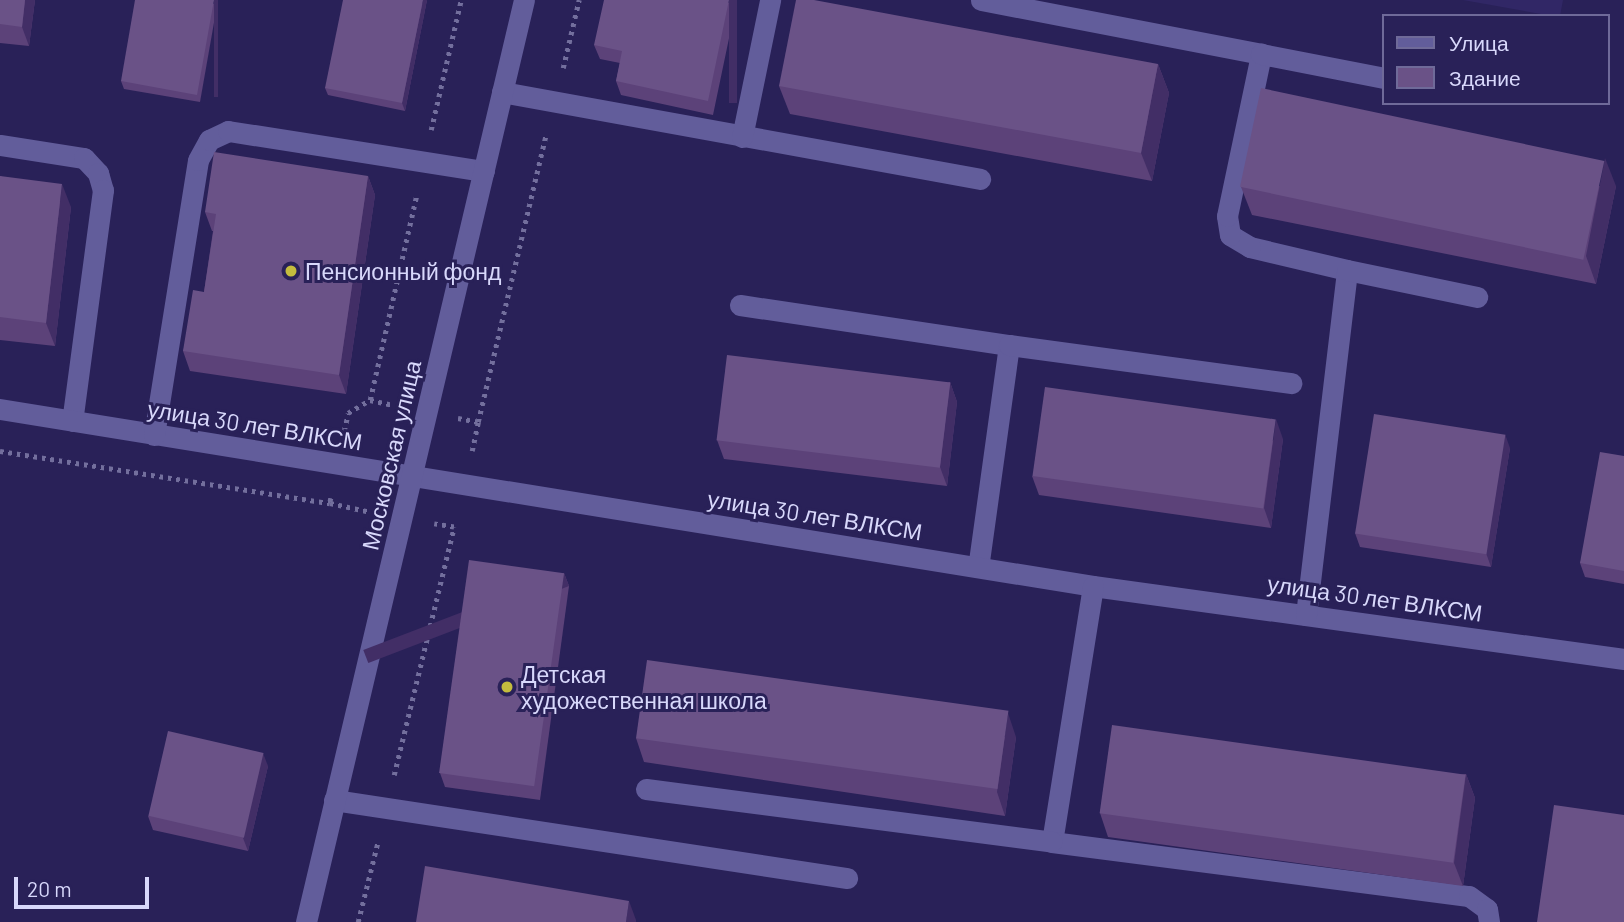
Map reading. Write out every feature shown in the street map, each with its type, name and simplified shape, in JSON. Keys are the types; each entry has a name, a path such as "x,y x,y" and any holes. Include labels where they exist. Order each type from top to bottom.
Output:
{"street":[{"name":"Московская улица","path":"306,922 524,0"},
{"path":"742,137 770,0"},
{"path":"981,0 1382,78"},
{"path":"1261,54 1227,216 1230,235 1250,247 1347,271 1477,297"},
{"path":"502,92 980,179"},
{"path":"154,435 198,160 209,140 228,131 484,171"},
{"path":"0,145 84,158 98,173 103,190 72,421"},
{"path":"1306,615 1347,271"},
{"path":"740,305 1291,383"},
{"path":"978,567 1009,345"},
{"name":"улица 30 лет ВЛКСМ","path":"0,409 412,478 1093,586 1624,660"},
{"path":"1052,842 1093,586"},
{"path":"646,789 1469,896 1487,909 1489,922"},
{"path":"334,800 848,878"}],"path":[{"path":"370,400 461,0"},
{"path":"0,451 330,503"}],"shaded area":[{"path":"1463,0 1563,0 1560,14 1541,14"}],"building":[{"path":"0,0 25,0 22,27 0,24"},
{"path":"135,0 214,0 197,95 121,81"},
{"path":"343,0 423,0 402,103 325,88"},
{"path":"604,0 729,0 708,101 616,81 622,51 594,45"},
{"path":"796,0 814,0 1158,64 1141,153 779,86"},
{"path":"1261,88 1604,161 1583,260 1240,187"},
{"name":"Пенсионный фонд","path":"214,152 368,176 339,375 183,351 193,290 204,292 216,214 205,212"},
{"path":"0,176 62,184 46,323 0,317"},
{"path":"727,355 950,382 940,468 717,440"},
{"path":"1045,387 1276,419 1263,509 1032,476"},
{"path":"1374,414 1505,435 1486,554 1355,534"},
{"path":"1600,452 1624,456 1624,571 1580,563"},
{"name":"Детская художественная школа","path":"469,560 564,573 534,786 439,773"},
{"path":"647,660 1008,711 997,789 636,738"},
{"path":"1112,725 1466,775 1453,863 1100,813"},
{"path":"168,731 263,753 244,838 148,816"},
{"path":"1554,805 1624,815 1624,922 1537,922"},
{"path":"425,866 629,901 626,922 416,922"}],"place":[{"name":"Пенсионный фонд","path":"291,271"},
{"name":"Детская художественная школа","path":"507,687"}]}
